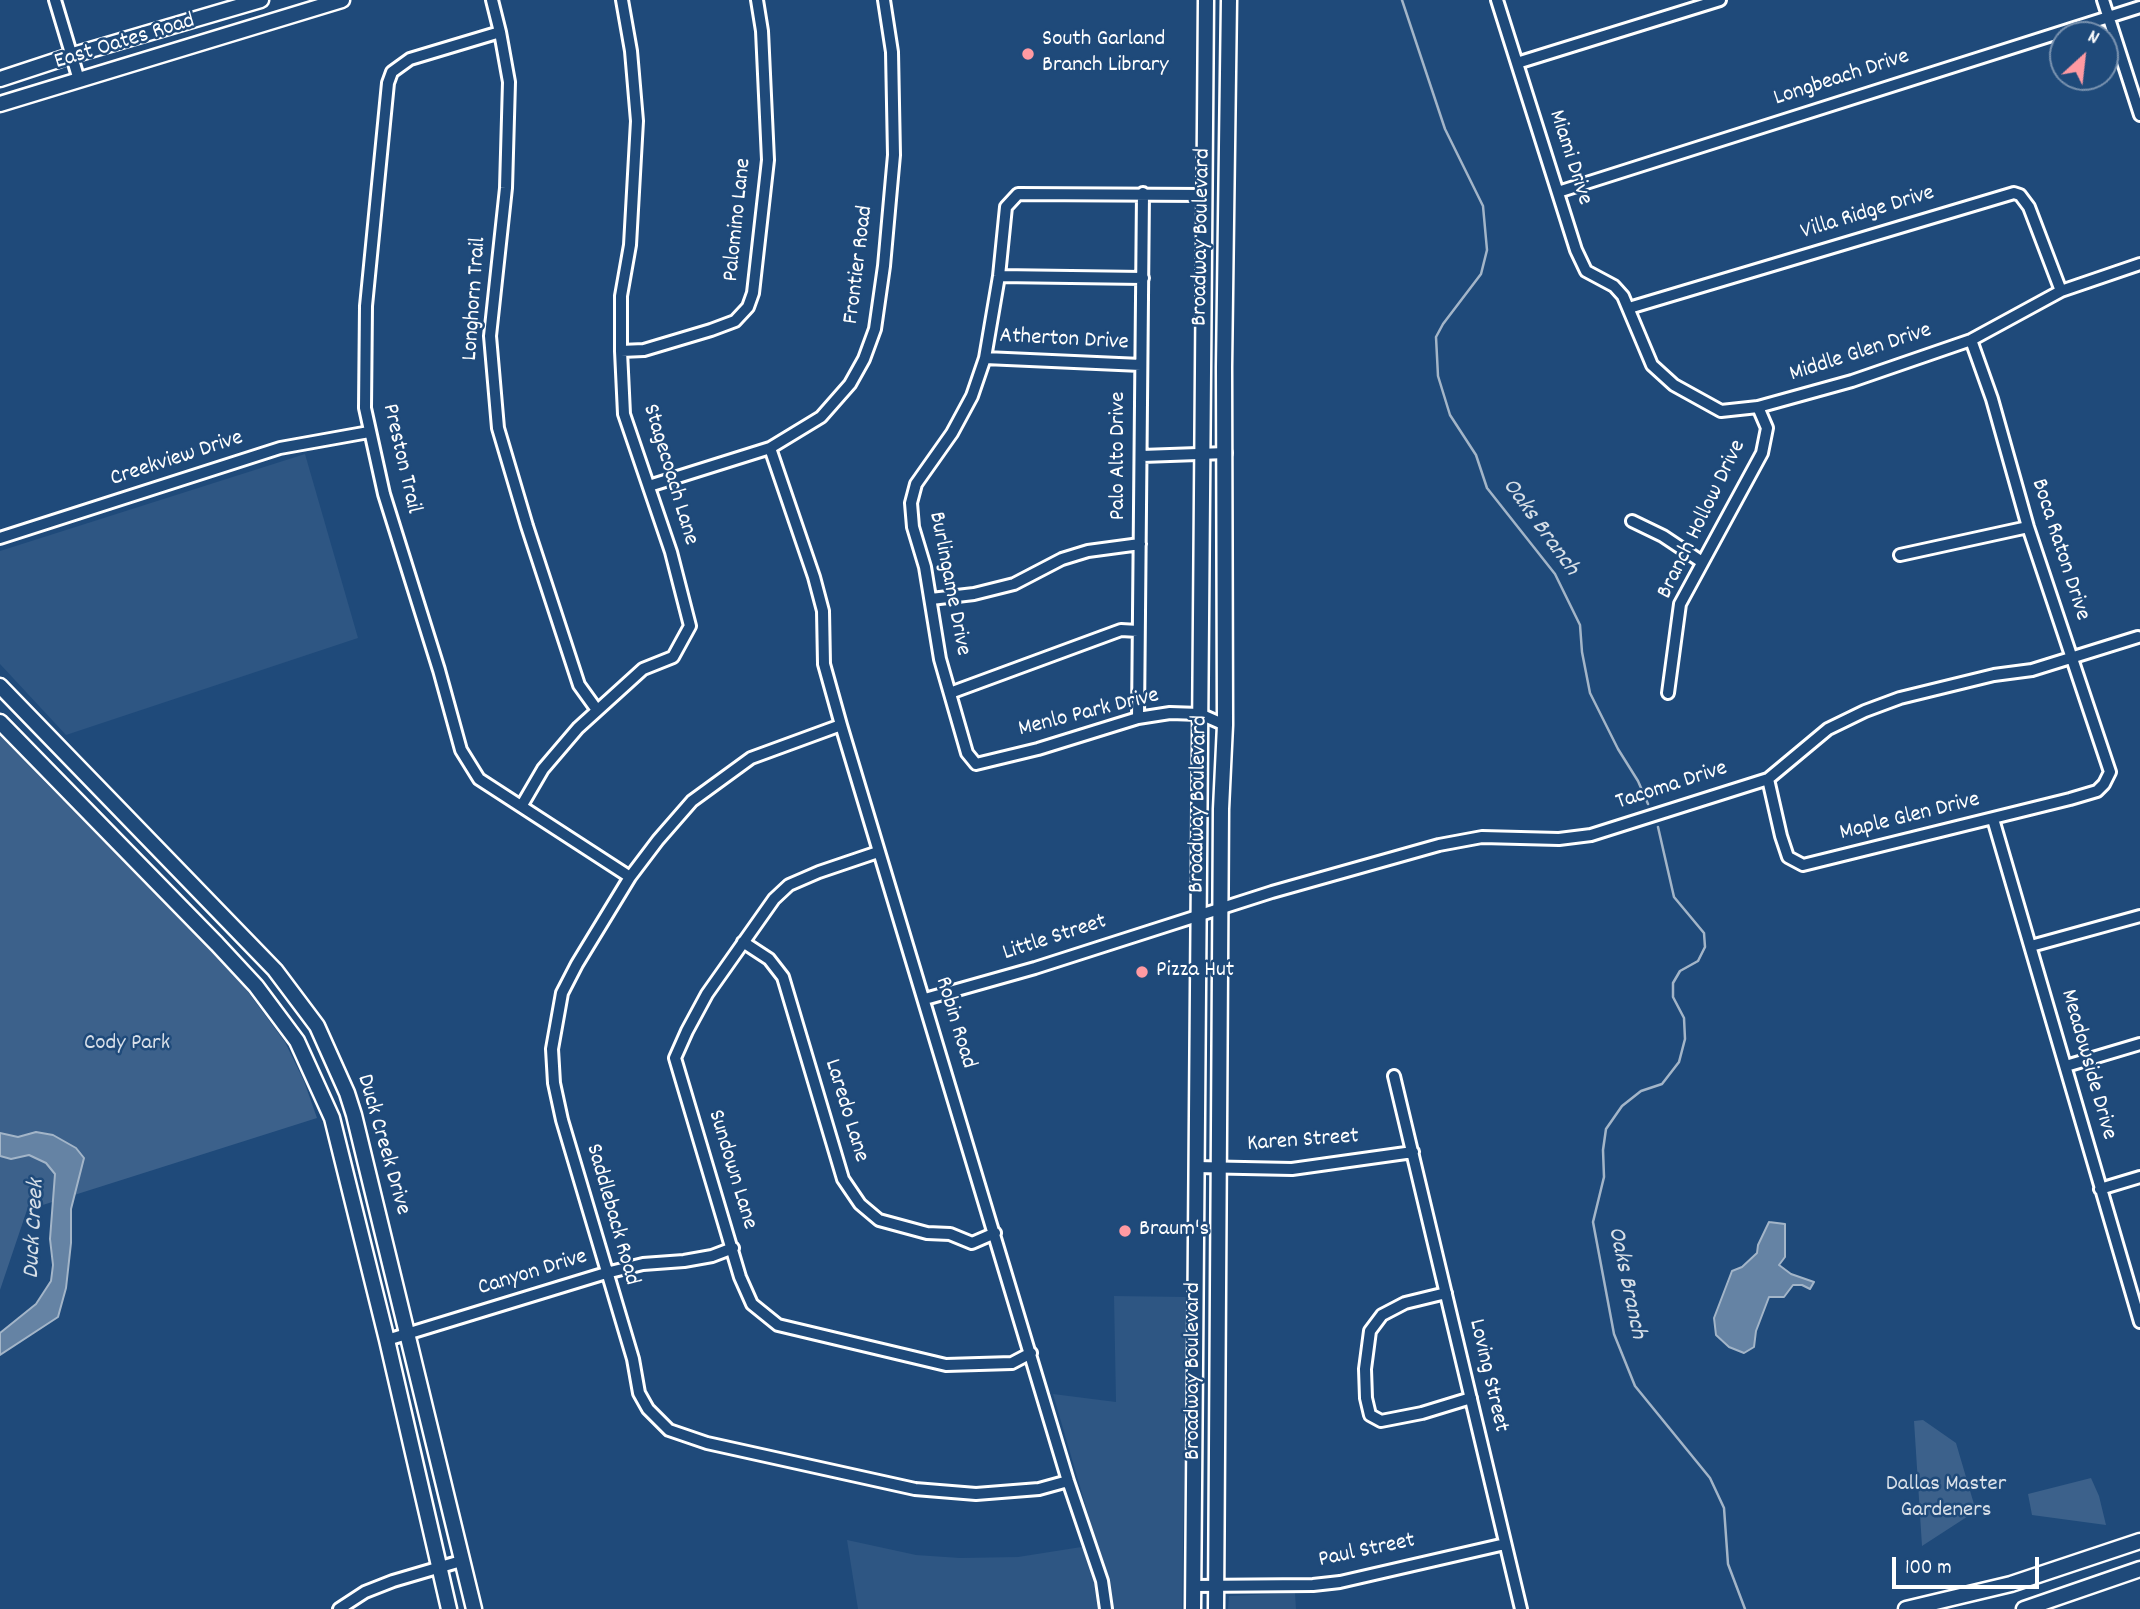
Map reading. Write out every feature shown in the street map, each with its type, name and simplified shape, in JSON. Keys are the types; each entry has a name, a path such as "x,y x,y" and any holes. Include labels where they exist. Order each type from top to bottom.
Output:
{"main road":[{"name":"East Oates Road","path":"0,79 261,0"},
{"name":"East Oates Road","path":"0,104 342,0"},
{"name":"Broadway Boulevard","path":"1193,1609 1206,0"},
{"name":"Broadway Boulevard","path":"1216,1609 1229,0"},
{"path":"207,16 215,40"},
{"name":"Duck Creek Drive","path":"0,686 275,970 317,1026 347,1093 361,1143 474,1609"},
{"name":"Duck Creek Drive","path":"0,722 256,986 297,1041 332,1118 449,1609"},
{"path":"256,986 275,970"},
{"path":"340,1150 361,1143"},
{"path":"1194,1439 1217,1441"},
{"path":"1906,1609 1924,1607 2011,1584 2140,1541"},
{"path":"2024,1609 2134,1571 2120,1548"}],"street":[{"path":"55,0 79,80"},
{"name":"Longhorn Trail","path":"492,0 509,82 506,188 490,336 498,428 579,685 597,710"},
{"name":"Stagecoach Lane","path":"522,805 543,769 578,728 643,669 673,657 690,626 671,552 624,414 621,296 631,245 637,121 631,51 622,0"},
{"name":"Palomino Lane","path":"621,351 644,350 711,330 734,321 748,307 753,293 768,160 762,31 757,0"},
{"name":"Frontier Road","path":"649,486 771,448 821,417 850,384 864,359 875,329 884,266 894,155 892,52 884,0"},
{"name":"Miami Drive","path":"1497,0 1576,250 1586,271 1614,286 1629,308"},
{"path":"1517,63 1720,0"},
{"path":"2103,0 2140,115"},
{"name":"Longbeach Drive","path":"1558,192 2140,7"},
{"name":"Preston Trail","path":"500,32 410,60 392,72 388,83 366,306 365,408 384,494 461,750 479,779 630,877"},
{"path":"1143,193 1204,195"},
{"name":"Burlingame Drive","path":"967,753 940,659 925,567 913,527 911,503 916,484 952,433 972,396 985,358 999,276 1006,208 1018,194 1143,193"},
{"name":"Palo Alto Drive","path":"1139,718 1143,193"},
{"name":"Villa Ridge Drive","path":"1629,308 2014,193 2020,195 2029,207 2061,291"},
{"name":"Middle Glen Drive","path":"1629,308 1652,365 1674,385 1721,411 1758,407 1852,381 1971,340 2061,291 2140,264"},
{"path":"999,276 1143,278"},
{"name":"Boca Raton Drive","path":"1971,340 1992,399 2028,527 2110,772"},
{"name":"Atherton Drive","path":"985,358 1141,365"},
{"name":"Branch Hollow Drive","path":"1668,693 1681,604 1762,453 1767,428 1758,407"},
{"name":"Creekview Drive","path":"0,538 280,448 369,432"},
{"name":"Robin Road","path":"771,448 823,611 824,664 841,725 1068,1481 1101,1581 1106,1609"},
{"path":"1142,456 1226,453"},
{"path":"1632,520 1663,536 1702,562"},
{"path":"1900,555 2028,527"},
{"path":"931,599 974,594 1014,584 1062,559 1088,551 1140,544"},
{"path":"950,693 1121,631 1138,631"},
{"name":"Tacoma Drive","path":"1197,914 1353,867 1439,845 1482,837 1559,839 1591,835 1768,779 1828,729 1864,710 1900,698 1994,675 2032,670 2138,637"},
{"name":"Menlo Park Drive","path":"967,753 976,764 1139,718 1170,713 1200,714 1225,725"},
{"name":"Saddleback Road","path":"841,725 751,758 692,801 657,840 630,877 562,993 552,1049 554,1083 562,1120 633,1359 639,1393 648,1409 668,1430 708,1443 915,1489 976,1494 1039,1489 1068,1481"},
{"name":"Maple Glen Drive","path":"1768,779 1788,857 1803,865 2097,791 2110,772"},
{"name":"Meadowside Drive","path":"1993,819 2140,1319"},
{"name":"Sundown Lane","path":"878,852 789,885 774,900 708,995 675,1058 740,1277 752,1304 778,1325 946,1365 1012,1363 1031,1353"},
{"name":"Little Street","path":"925,999 1035,968 1197,914"},
{"path":"2031,946 2140,916"},
{"name":"Laredo Lane","path":"743,942 769,959 783,976 843,1180 860,1204 878,1220 927,1233 950,1234 972,1243 995,1233"},
{"path":"2066,1066 2140,1044"},
{"name":"Loving Street","path":"1394,1076 1521,1609"},
{"name":"Karen Street","path":"1196,1167 1292,1169 1413,1152"},
{"path":"2101,1189 2140,1177"},
{"name":"Canyon Drive","path":"387,1340 606,1273 643,1265 693,1260 733,1248"},
{"path":"1447,1293 1405,1303 1382,1315 1370,1331 1365,1369 1366,1398 1370,1415 1381,1421 1422,1413 1471,1398"},
{"name":"Paul Street","path":"1193,1586 1313,1585 1340,1582 1505,1544"},
{"path":"339,1609 365,1592 438,1566 461,1561"}],"shaded area":[{"path":"305,454 358,638 66,735 0,664 0,551"},
{"path":"36,1132 53,1135 76,1148 84,1158 71,1209 71,1243 66,1288 58,1317 0,1355 0,1333 36,1304 51,1281 53,1265 50,1239 55,1174 46,1163 29,1155 11,1159 0,1156 0,1133 18,1137"},
{"path":"1769,1222 1785,1224 1785,1257 1779,1265 1791,1274 1814,1282 1810,1289 1793,1285 1784,1297 1769,1297 1756,1331 1754,1347 1744,1353 1729,1347 1716,1335 1714,1318 1732,1271 1742,1267 1757,1253"},
{"path":"1114,1296 1187,1297 1182,1609 858,1609 847,1540 916,1555 960,1558 1018,1557 1094,1545 1088,1514 1053,1394 1116,1402"},
{"path":"1295,1593 1296,1609 1228,1609 1229,1596"}],"green space":[{"name":"Cody Park","path":"0,731 44,781 213,951 243,985 285,1042 304,1081 317,1118 27,1210 0,1290"},
{"name":"Dallas Master Gardeners","path":"1923,1420 1956,1443 1976,1511 1922,1546 1914,1421"},
{"name":"Dallas Master Gardeners","path":"2091,1478 2099,1496 2106,1525 2032,1515 2028,1494"}],"waterway":[{"name":"Oaks Branch","path":"1402,0 1445,129 1483,206 1487,250 1481,274 1436,337 1438,376 1450,415 1476,455 1487,488 1555,574 1580,625 1590,693 1648,804"},
{"name":"Oaks Branch","path":"1658,827 1674,897 1704,933 1705,947 1698,961 1680,971 1673,983 1673,997 1684,1018 1685,1039 1679,1062 1662,1084 1641,1091 1622,1106 1606,1129 1603,1150 1604,1177 1593,1222 1614,1334 1635,1386 1710,1478 1724,1508 1728,1564 1745,1609"}],"place":[{"name":"South Garland Branch Library","path":"1028,54"},
{"name":"Pizza Hut","path":"1142,972"},
{"name":"Braum's","path":"1125,1231"}],"water label":[{"name":"Duck Creek","path":"36,1229"}]}
